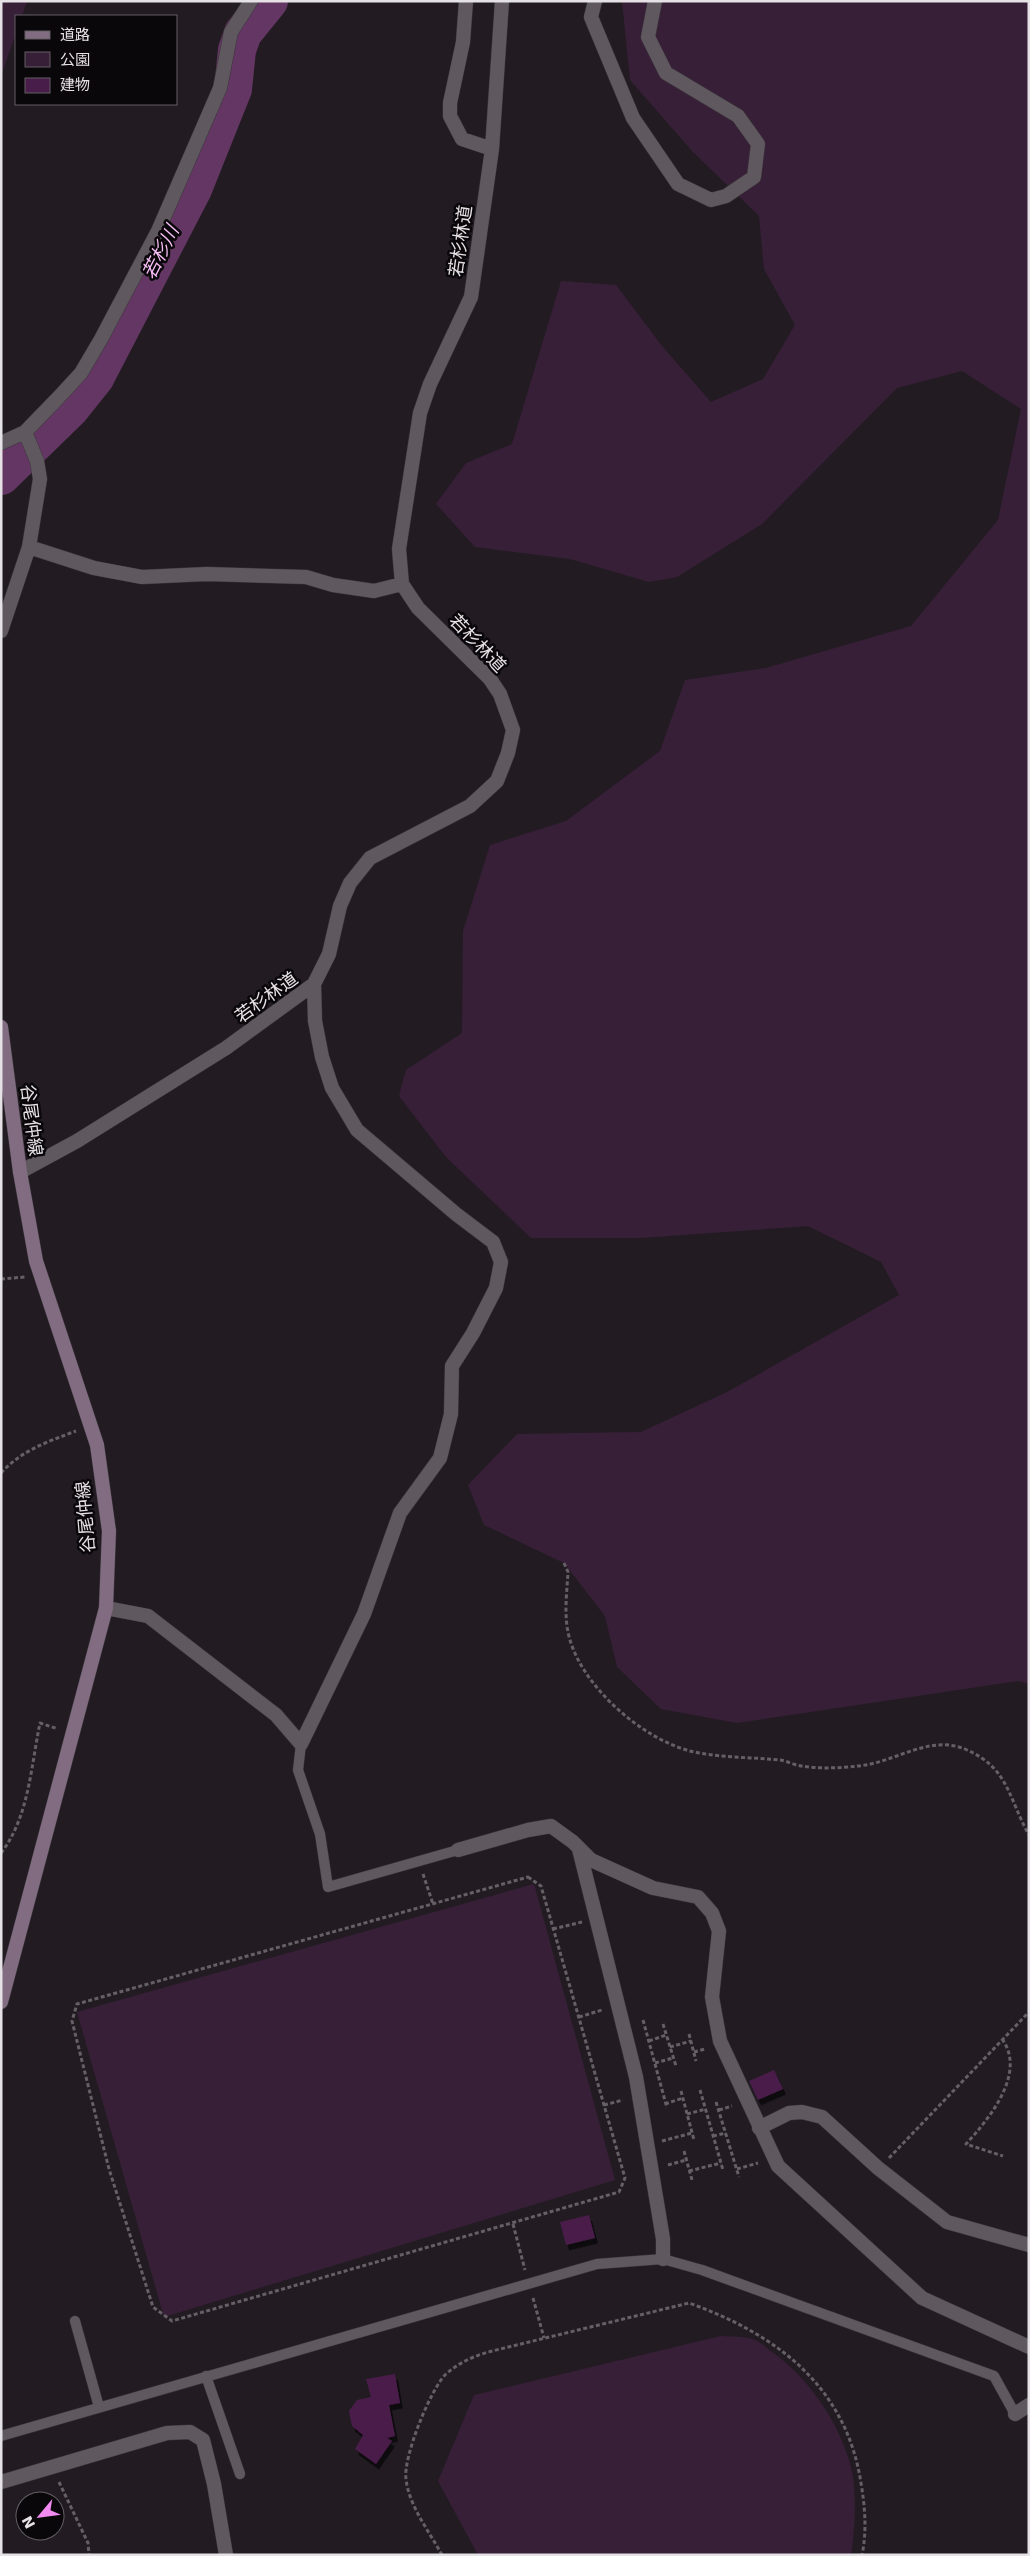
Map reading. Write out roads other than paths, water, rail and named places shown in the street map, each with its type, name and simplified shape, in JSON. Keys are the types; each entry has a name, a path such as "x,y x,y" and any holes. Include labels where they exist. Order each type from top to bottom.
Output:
{"main road":[{"name":"谷尾仲線","path":"1,1027 20,1172 36,1261 96,1445 109,1530 106,1608 1,2002"}],"street":[{"path":"1,443 26,434 80,373 158,231 220,88 231,32 251,1"},
{"path":"466,1 463,42 450,103 450,116 462,140 492,149"},
{"name":"若杉林道","path":"20,1172 77,1142 226,1048 314,984 329,954 340,906 350,883 370,858 470,806 497,781 508,754 513,730 500,694 490,679 418,608 402,584 399,549 420,413 430,384 471,297 492,149 502,1"},
{"path":"595,1 591,17 633,118 678,184 710,200 726,196 754,176 758,144 738,116 666,73 648,37 655,1"},
{"path":"1,631 29,547 40,479 37,461 26,434"},
{"path":"29,547 94,568 142,577 207,574 306,577 333,585 374,591 402,584"},
{"path":"106,1608 148,1616 276,1715 301,1744 364,1614 400,1514 440,1458 452,1414 452,1366 473,1333 496,1288 501,1262 493,1242 456,1214 357,1130 332,1088 322,1057 315,1021 314,984"},
{"path":"458,1850 528,1830 551,1826 591,1860 653,1888 698,1897 712,1913 719,1931 712,1997 720,2042 778,2166 922,2298 1029,2347"},
{"path":"578,1847 637,2084 663,2238 663,2259"},
{"path":"759,2128 789,2114 802,2112 822,2117 878,2168 947,2222 1029,2245"},
{"path":"1015,2414 1029,2405"},
{"path":"1,2482 167,2433 190,2432 203,2440 214,2484 226,2555"}],"lane":[{"path":"301,1744 298,1770 320,1834 328,1888 458,1850"},
{"path":"1,2436 597,2264 663,2259 702,2270 994,2376 1015,2414"},
{"path":"74,2321 99,2407"},
{"path":"206,2376 240,2474"}],"waterway":[{"name":"若杉川","path":"1,476 71,408 95,378 193,189 233,89 237,50 243,33 269,1"}]}
